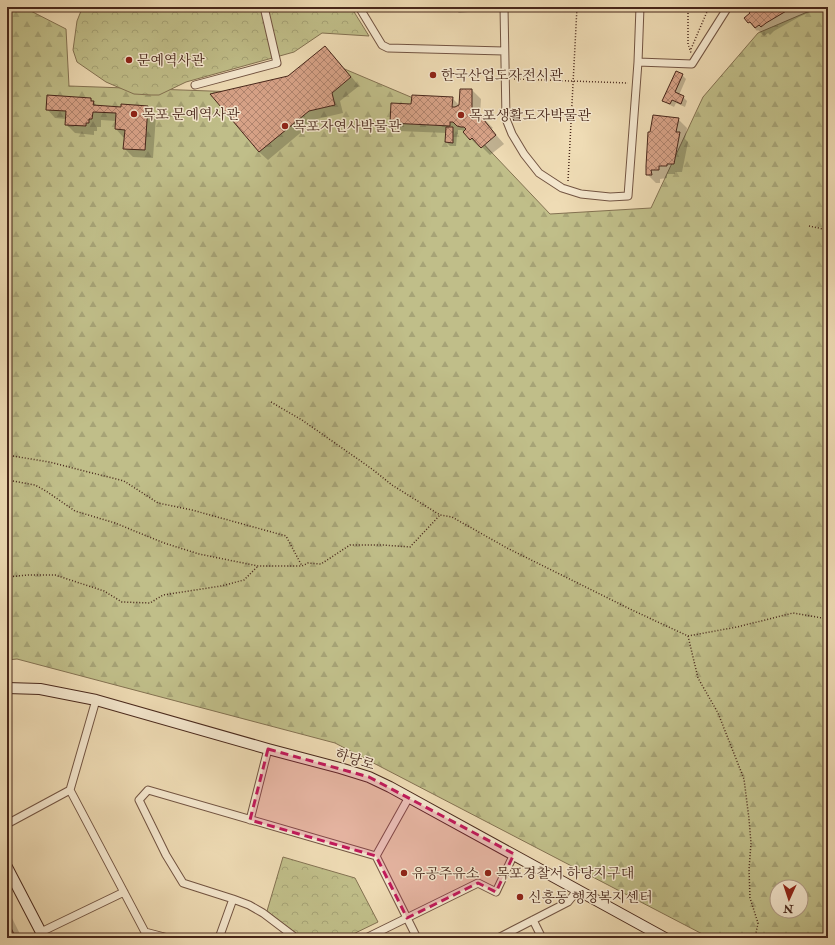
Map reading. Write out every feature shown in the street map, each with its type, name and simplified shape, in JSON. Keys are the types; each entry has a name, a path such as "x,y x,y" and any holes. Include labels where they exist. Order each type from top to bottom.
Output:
{"street":[{"path":"195,85 277,63 264,7"},
{"path":"359,7 382,44 388,48 504,51"},
{"path":"504,7 506,119 512,134 538,173 562,188 581,194 603,196 628,196 638,62 640,7"},
{"path":"638,62 692,64 728,7"},
{"name":"하당로","path":"7,688 40,689 96,700 369,777 514,854 577,891 665,938"},
{"path":"96,700 70,790 146,932 168,938"},
{"path":"250,820 268,749"},
{"path":"7,824 70,790"},
{"path":"296,938 263,913 249,906 233,899 183,883 166,854 139,800 148,790 376,856 417,938"},
{"path":"376,856 409,797"},
{"path":"366,938 478,883 496,892 514,854"},
{"path":"7,867 42,935 124,892"},
{"path":"498,938 568,902 577,891"},
{"path":"218,938 233,899"},
{"path":"533,920 542,938"}],"path":[{"path":"568,190 577,7"},
{"path":"688,7 688,44 692,55 691,48 709,7"},
{"path":"505,78 636,84"},
{"path":"809,226 828,230"},
{"path":"271,402 302,420 372,469 392,485 440,515 452,517 507,548 688,636 793,613 828,619"},
{"path":"7,455 49,462 124,481 158,503 192,510 286,536 302,566"},
{"path":"7,480 35,485 75,511 115,523 164,543 199,554 258,566 302,566 308,563 321,564 350,545 383,544 410,547 440,515"},
{"path":"7,577 55,575 104,591 122,602 150,603 163,595 221,586 244,580 258,566"},
{"path":"688,636 698,678 718,713 744,779 751,844 749,870 750,898 758,923 755,938"}],"highlighted area":[{"path":"268,749 369,777 514,854 496,892 478,883 407,918 376,856 250,820"}],"green space":[{"path":"7,7 23,7 66,29 69,86 266,93 328,62 458,117 550,214 651,208 703,97 758,33 819,7 828,7 828,938 710,938 335,743 17,659 7,660"},
{"path":"91,7 351,7 369,36 322,33 294,52 186,82 159,95 134,94 106,82 77,62 73,50 77,21 81,11"},
{"path":"283,857 355,878 378,922 345,938 302,938 267,911"}],"building":[{"path":"745,7 793,7 761,27 759,25 755,28 744,18 750,13"},
{"path":"325,46 351,77 332,93 335,105 309,111 259,152 210,94 288,76"},
{"path":"676,71 683,74 675,92 684,96 681,104 672,100 670,104 662,101"},
{"path":"460,89 472,89 472,109 475,114 478,111 496,135 481,148 472,138 470,140 463,132 466,129 464,127 457,126 453,122 450,122 450,126 390,123 391,103 411,104 412,95 453,97 452,107 455,107 459,105"},
{"path":"47,95 91,98 91,101 94,101 93,105 121,107 121,104 148,106 145,150 123,149 125,130 115,129 116,113 93,112 92,119 89,119 89,123 86,123 86,126 65,125 66,111 46,110"},
{"path":"653,115 679,118 676,132 680,132 674,164 659,166 659,170 651,170 652,175 646,175 648,132 650,132"},
{"path":"446,127 453,127 453,143 445,142"},
{"path":"7,920 14,934 7,938"}],"place":[{"name":"문예역사관","path":"129,60"},
{"name":"한국산업도자전시관","path":"433,75"},
{"name":"목포 문예역사관","path":"134,114"},
{"name":"목포생활도자박물관","path":"461,115"},
{"name":"목포자연사박물관","path":"285,126"},
{"name":"유공주유소","path":"404,873"},
{"name":"목포경찰서 하당지구대","path":"488,873"},
{"name":"신흥동 행정복지센터","path":"520,897"}]}
